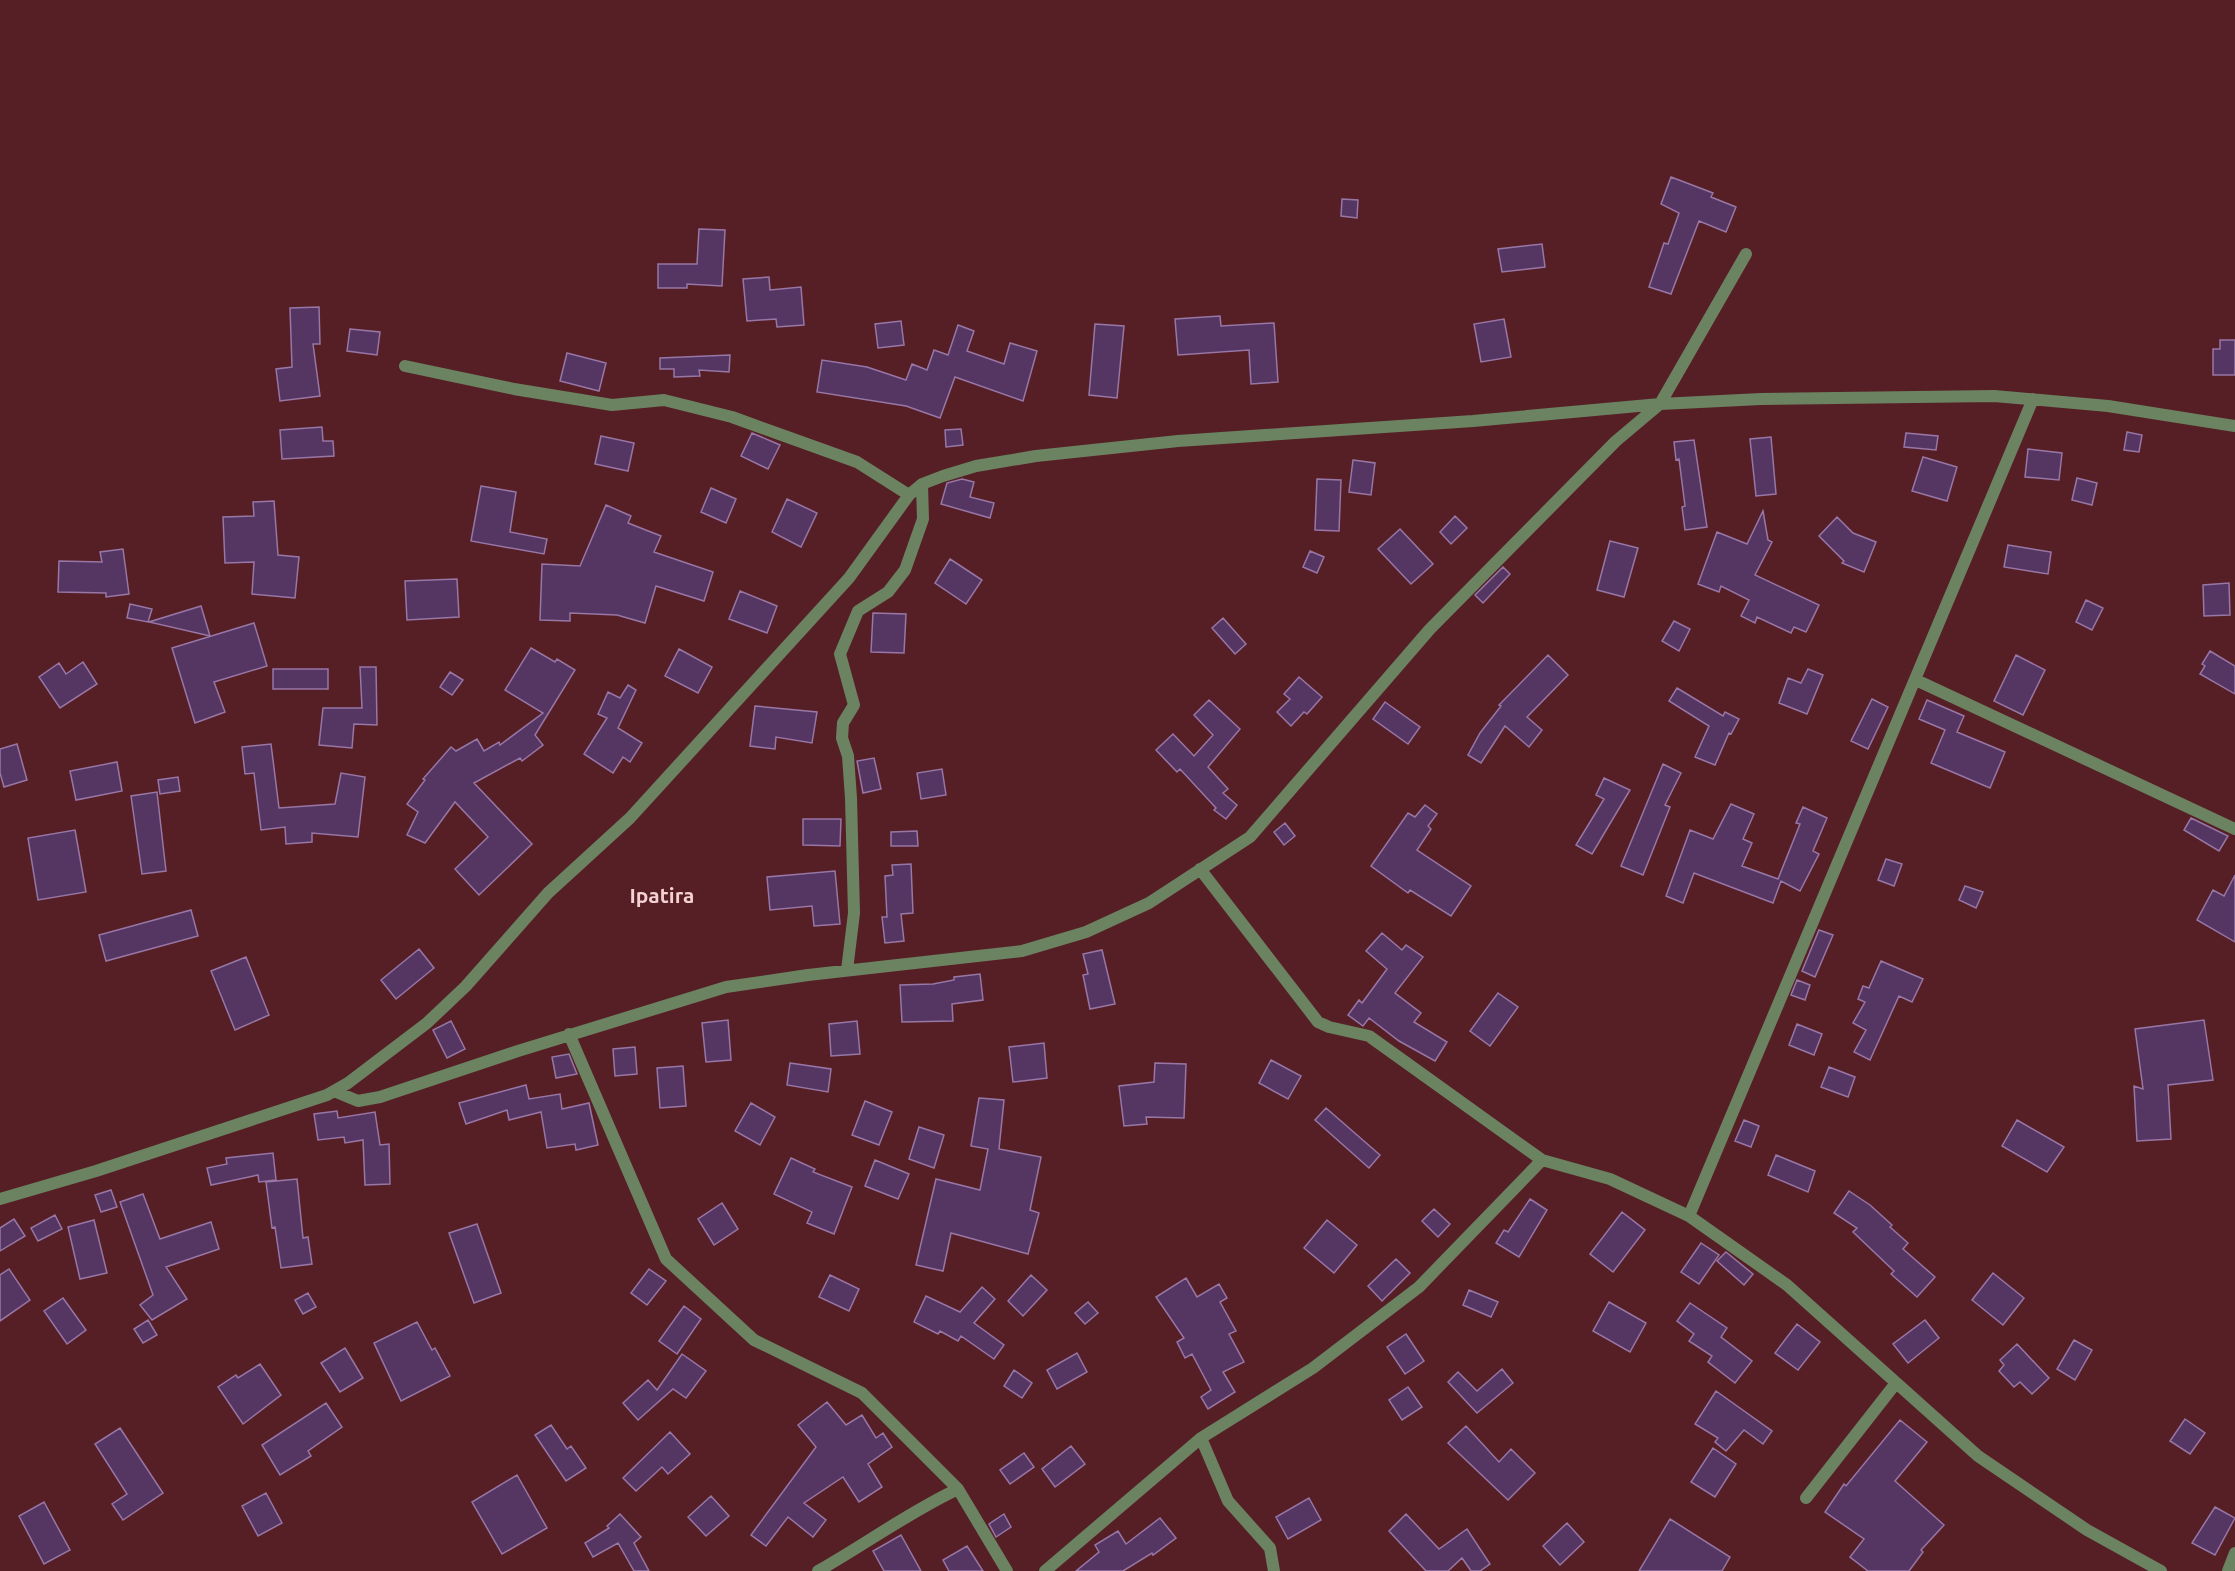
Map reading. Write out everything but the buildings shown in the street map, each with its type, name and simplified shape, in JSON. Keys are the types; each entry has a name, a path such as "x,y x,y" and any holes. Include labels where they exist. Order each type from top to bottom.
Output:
{"street":[{"path":"334,1091 358,1101 412,1088 569,1034 726,987 847,970 1022,951 1086,932 1149,903 1250,837 1430,629 1616,441 1660,404 1746,254"},
{"path":"405,366 514,389 612,405 664,400 732,417 857,462 909,495"},
{"path":"0,1199 289,1109 334,1091 348,1083 427,1023 466,986 548,893 630,819 849,578 909,495 922,484 976,466 1036,456 1188,440 1473,422 1660,404 1861,397 1994,396 2108,406 2235,426"},
{"path":"1689,1216 2034,399"},
{"path":"847,970 854,913 851,798 848,756 842,738 843,723 854,705 840,654 858,611 888,592 905,570 923,519 922,484"},
{"path":"1916,680 2235,829"},
{"path":"1200,869 1318,1022 1329,1028 1369,1036 1542,1160 1611,1179 1689,1216 1787,1285 1978,1456 2087,1530 2161,1571"},
{"path":"569,1034 666,1259 754,1340 862,1393 958,1489 1007,1571"},
{"path":"348,1083 358,1101"},
{"path":"1045,1571 1201,1438 1313,1368 1419,1287 1542,1160"},
{"path":"1806,1498 1896,1383"},
{"path":"1201,1438 1228,1501 1269,1548 1274,1571"},
{"path":"818,1571 862,1546 923,1506 958,1489"},
{"path":"2228,1571 2235,1553"}],"district":[{"name":"Ipatira","path":"662,896"}]}
